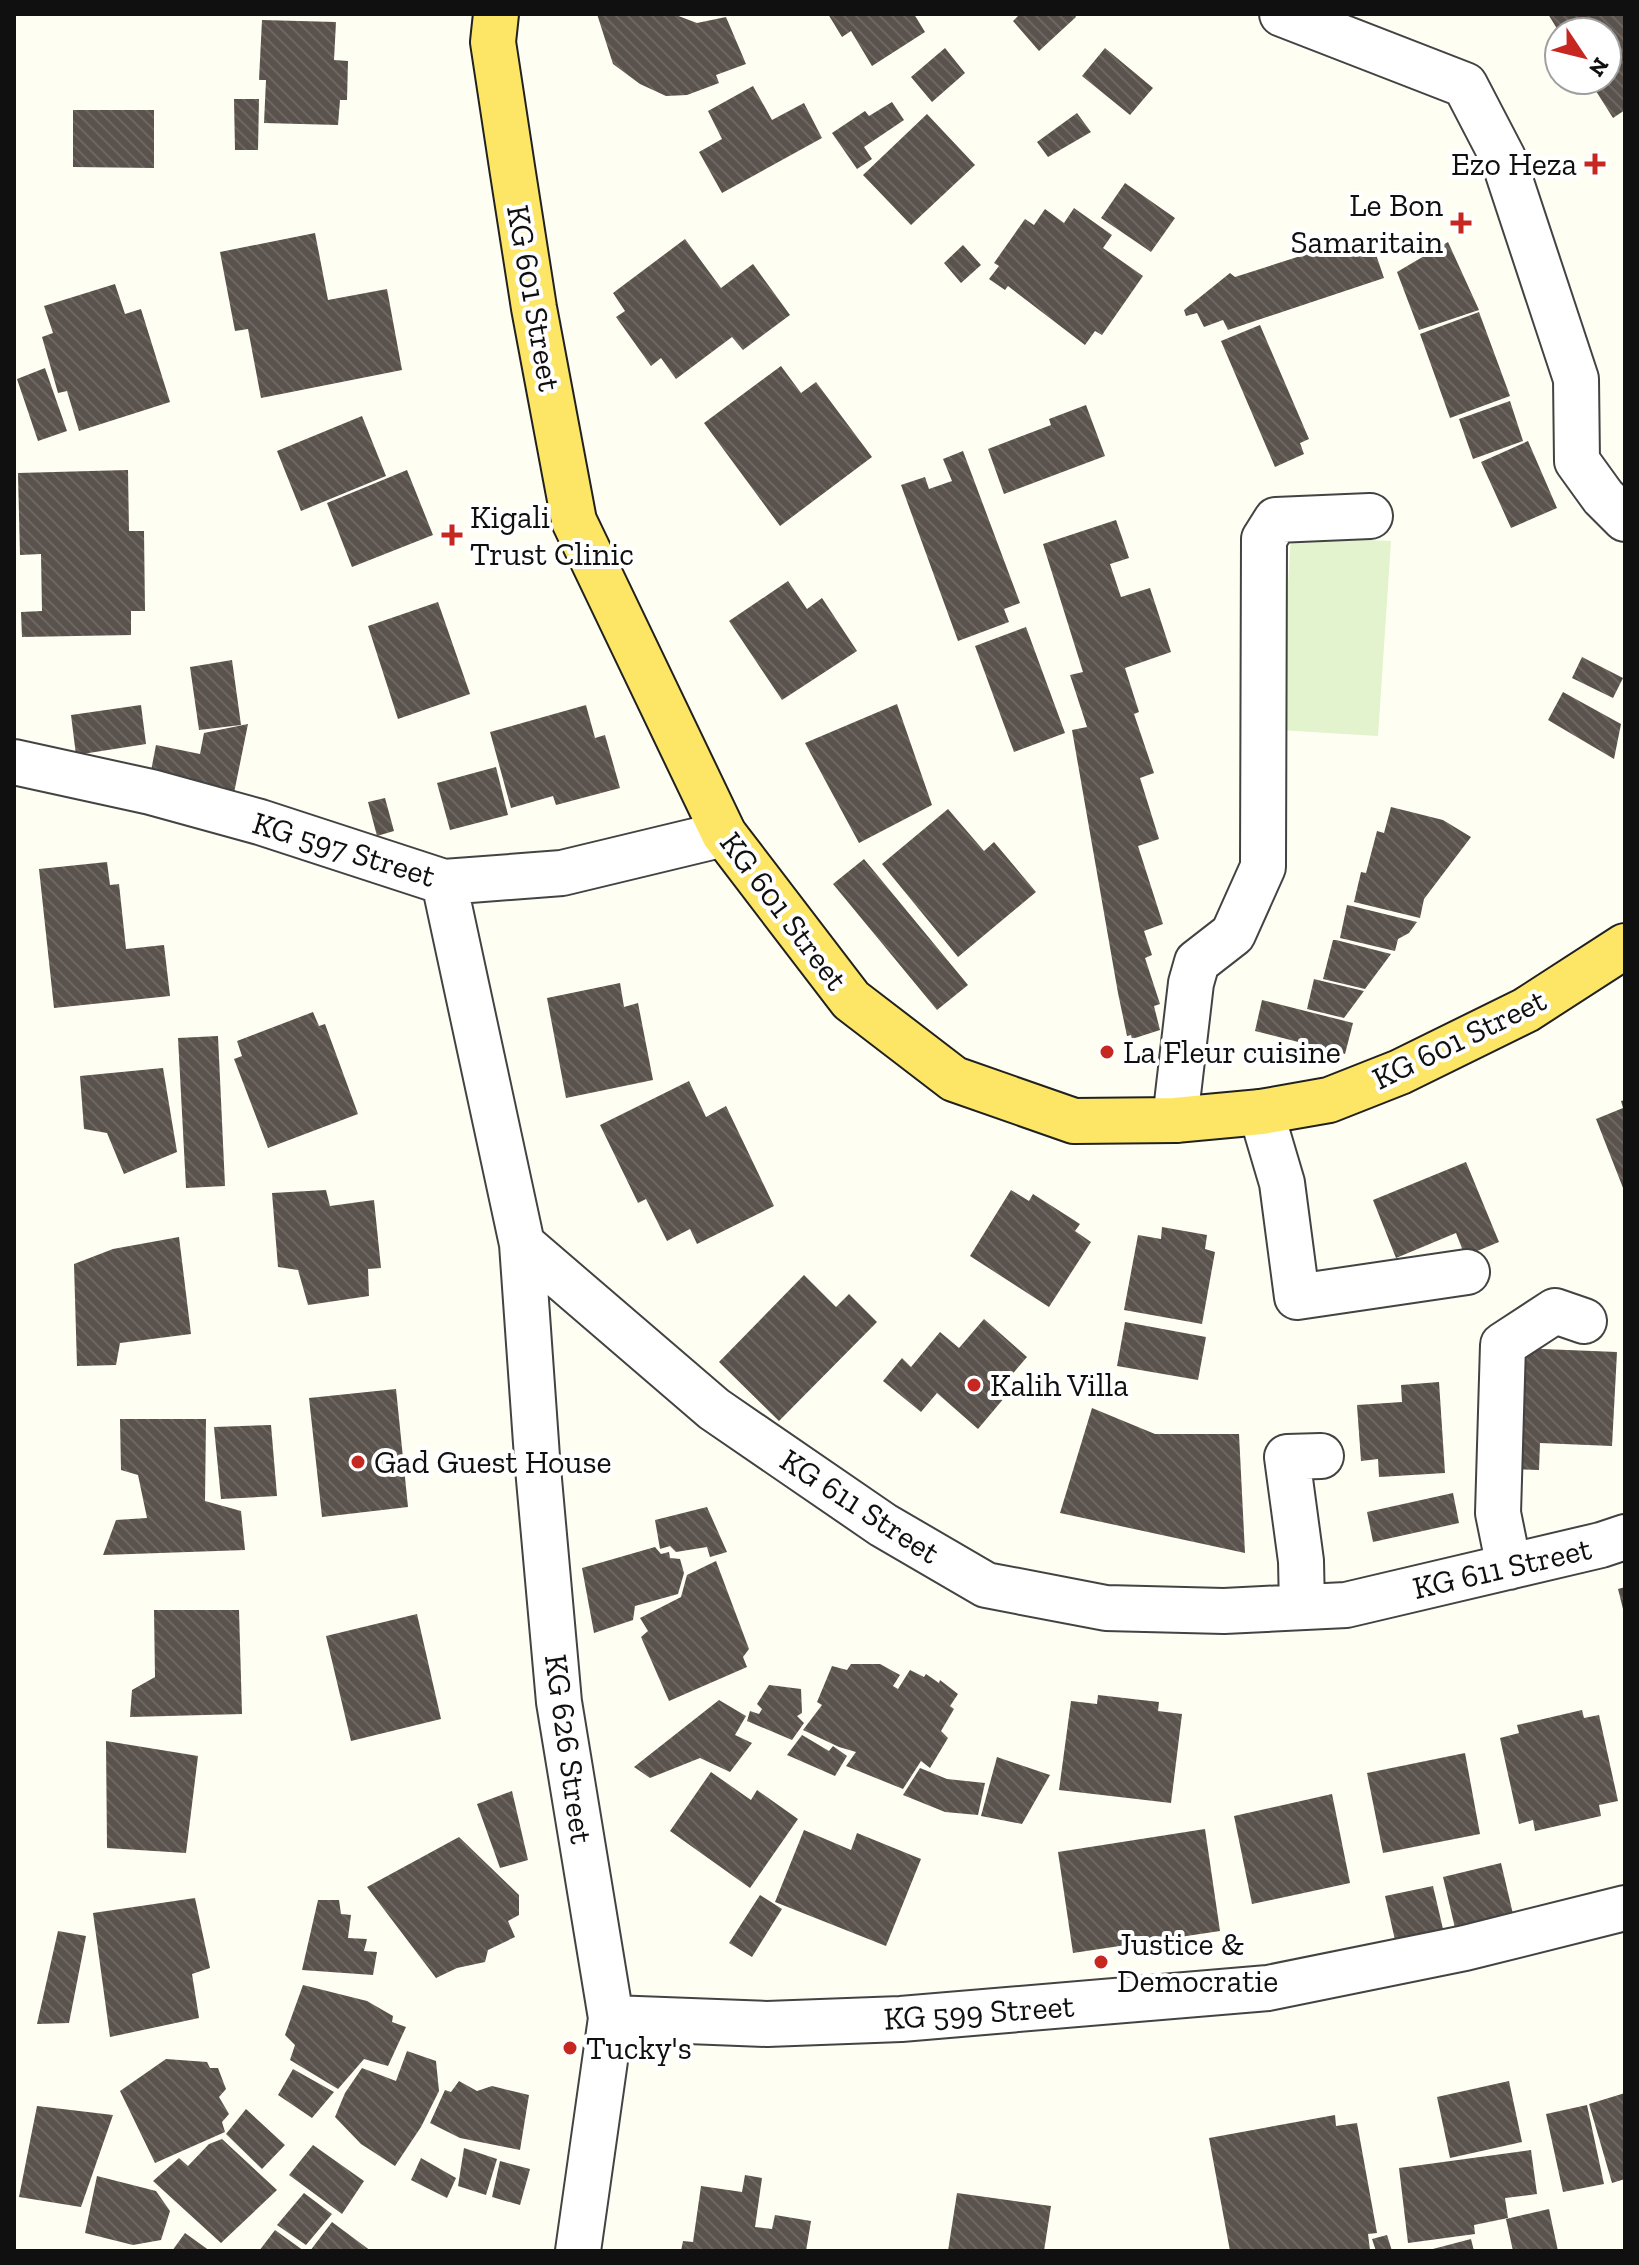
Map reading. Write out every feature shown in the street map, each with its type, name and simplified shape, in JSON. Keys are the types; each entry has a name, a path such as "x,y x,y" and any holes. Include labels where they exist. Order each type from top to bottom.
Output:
{"main road":[{"name":"KG 601 Street","path":"496,14 493,42 524,245 574,521 724,834 851,1000 954,1079 1074,1121 1175,1120 1261,1112 1329,1100 1400,1072 1526,1010 1625,946"}],"street":[{"path":"1282,14 1465,85 1503,158 1576,379 1577,461 1603,497 1625,519"},
{"path":"1175,1120 1191,983 1197,962 1233,934 1263,867 1264,539 1276,520 1370,516"},
{"name":"KG 597 Street","path":"14,762 151,792 247,818 444,882 562,873 724,834"},
{"path":"444,882 522,1244"},
{"path":"1261,1112 1282,1183 1297,1297 1467,1272"},
{"name":"KG 611 Street","path":"522,1244 714,1409 883,1525 986,1585 1106,1608 1224,1611 1346,1605 1625,1537"},
{"name":"KG 626 Street","path":"522,1244 559,1702 611,2018 578,2251"},
{"path":"1509,1567 1498,1513 1503,1345 1555,1311 1584,1321"},
{"path":"1302,1607 1301,1561 1287,1457 1321,1456"},
{"name":"KG 599 Street","path":"611,2018 767,2024 901,2019 1268,1988 1465,1948 1625,1908"}],"green space":[{"path":"1291,536 1391,541 1378,736 1279,730"}],"building":[{"path":"597,14 673,14 697,23 726,17 746,64 716,75 719,83 687,95 666,96 640,84 613,64"},
{"path":"828,14 914,14 925,32 872,66 851,31 842,37"},
{"path":"1020,14 1074,14 1076,17 1039,51 1013,21"},
{"path":"1625,14 1625,110 1613,118 1599,96 1623,96 1623,16 1549,16"},
{"path":"262,20 336,22 334,60 348,61 347,100 340,100 338,125 264,123 266,80 259,80"},
{"path":"945,48 965,73 932,102 911,77"},
{"path":"1105,48 1153,88 1130,115 1082,76"},
{"path":"753,86 772,120 804,103 822,138 722,193 699,152 722,139 708,111"},
{"path":"234,99 259,99 258,150 235,150"},
{"path":"892,102 904,120 864,147 872,159 857,169 832,133 865,111 869,116"},
{"path":"73,110 154,110 154,168 73,167"},
{"path":"1077,113 1091,132 1048,157 1037,142"},
{"path":"927,114 975,165 911,225 863,175"},
{"path":"1125,183 1175,218 1151,252 1101,218"},
{"path":"1074,208 1112,235 1103,248 1143,276 1102,335 1095,331 1085,345 1008,286 1005,290 989,279 999,266 994,263 1025,219 1034,225 1045,209 1064,223"},
{"path":"315,233 328,300 387,289 402,370 261,398 248,329 235,331 220,252"},
{"path":"1369,234 1384,278 1228,330 1223,320 1204,327 1197,313 1186,316 1184,310 1230,273 1235,277"},
{"path":"685,239 721,288 753,264 790,315 743,350 732,337 676,379 661,358 651,366 616,317 625,311 613,293"},
{"path":"1448,242 1479,310 1419,330 1397,272"},
{"path":"963,245 981,265 961,283 944,263"},
{"path":"115,284 125,314 141,309 170,402 79,431 67,391 58,393 42,337 53,333 44,306"},
{"path":"1479,312 1510,396 1450,418 1420,334"},
{"path":"1260,325 1309,439 1300,443 1304,454 1275,467 1221,341"},
{"path":"781,366 801,393 816,382 872,457 780,526 704,423"},
{"path":"45,368 67,431 38,441 17,379"},
{"path":"1510,401 1523,441 1473,459 1459,419"},
{"path":"1086,405 1105,456 1004,494 988,449 1051,425 1049,419"},
{"path":"362,416 386,476 301,511 277,451"},
{"path":"1528,441 1557,508 1511,528 1481,462"},
{"path":"963,451 1020,603 1004,609 1009,622 958,641 901,485 925,477 929,489 952,481 943,459"},
{"path":"128,470 129,531 144,531 145,611 131,611 131,635 22,637 21,612 42,611 41,554 20,555 18,473"},
{"path":"407,470 433,535 352,567 327,503"},
{"path":"1116,520 1129,558 1110,564 1121,597 1150,588 1171,652 1125,668 1139,712 1134,714 1154,773 1140,778 1159,839 1138,846 1163,924 1144,931 1152,955 1145,958 1160,1004 1154,1006 1160,1030 1132,1039 1131,1035 1127,1036 1118,993 1072,730 1087,727 1070,675 1083,672 1043,544"},
{"path":"788,581 807,609 822,598 857,651 782,700 729,621"},
{"path":"438,602 470,694 398,719 368,626"},
{"path":"1026,627 1065,733 1014,752 975,646"},
{"path":"1582,657 1623,678 1613,698 1572,678"},
{"path":"232,660 241,725 199,730 190,667"},
{"path":"1563,692 1621,724 1614,759 1548,720"},
{"path":"897,704 932,805 859,843 805,743"},
{"path":"141,705 146,744 76,755 71,715"},
{"path":"586,705 595,738 605,735 620,788 556,805 553,796 511,808 490,732"},
{"path":"248,724 234,793 150,776 156,745 200,754 204,733"},
{"path":"496,767 508,815 450,830 437,783"},
{"path":"385,798 394,831 377,836 368,802"},
{"path":"1391,807 1443,820 1471,837 1424,899 1420,918 1354,902 1361,872 1366,873 1377,831 1384,833"},
{"path":"948,809 984,851 994,842 1036,892 958,957 882,864"},
{"path":"864,859 968,985 937,1010 833,884"},
{"path":"107,862 110,885 119,884 126,949 164,945 170,996 54,1008 39,869"},
{"path":"1347,905 1417,922 1409,933 1398,939 1395,951 1340,938"},
{"path":"1333,940 1391,954 1365,989 1323,979"},
{"path":"1314,979 1364,991 1344,1018 1307,1009"},
{"path":"620,983 624,1007 638,1003 653,1080 566,1098 547,998"},
{"path":"1262,1000 1353,1023 1345,1054 1255,1031"},
{"path":"313,1012 319,1026 325,1024 358,1114 268,1148 234,1059 242,1056 237,1041"},
{"path":"218,1036 225,1186 186,1188 178,1038"},
{"path":"163,1068 177,1152 124,1174 107,1133 84,1129 80,1076"},
{"path":"689,1081 706,1117 726,1106 774,1206 697,1244 690,1229 667,1241 646,1199 638,1203 600,1125"},
{"path":"1625,1100 1625,1193 1596,1119 1623,1108 1621,1101"},
{"path":"1466,1162 1499,1242 1465,1256 1456,1233 1396,1258 1373,1200"},
{"path":"326,1190 330,1206 374,1200 381,1268 368,1269 369,1296 308,1305 298,1270 278,1267 272,1193"},
{"path":"1011,1190 1029,1201 1033,1194 1080,1224 1075,1231 1091,1242 1049,1307 970,1256"},
{"path":"1162,1227 1207,1235 1205,1249 1215,1252 1202,1324 1124,1310 1138,1235 1161,1239"},
{"path":"179,1237 191,1334 120,1343 116,1365 77,1366 74,1264 113,1249"},
{"path":"804,1275 836,1307 849,1294 877,1322 779,1421 719,1362"},
{"path":"984,1319 1027,1357 1003,1385 1010,1391 978,1429 937,1393 921,1412 883,1381 902,1358 911,1367 940,1332 959,1348"},
{"path":"1125,1322 1206,1337 1198,1380 1117,1366"},
{"path":"1516,1348 1617,1352 1612,1446 1540,1443 1539,1470 1511,1469"},
{"path":"1439,1382 1445,1473 1379,1477 1378,1459 1361,1461 1357,1405 1402,1402 1401,1385"},
{"path":"396,1389 408,1507 322,1517 309,1398"},
{"path":"1092,1408 1155,1434 1239,1434 1245,1553 1060,1513"},
{"path":"120,1419 206,1419 205,1501 241,1511 245,1550 103,1555 116,1520 147,1518 138,1475 121,1470"},
{"path":"271,1425 277,1496 221,1499 214,1427"},
{"path":"1453,1493 1459,1523 1373,1542 1367,1512"},
{"path":"707,1507 727,1552 710,1557 707,1547 676,1552 670,1546 660,1549 655,1520"},
{"path":"655,1547 661,1554 669,1552 670,1558 680,1559 684,1573 678,1594 635,1606 633,1620 594,1633 582,1568"},
{"path":"716,1561 749,1649 743,1657 747,1667 669,1701 641,1637 648,1631 640,1618 681,1597 687,1575"},
{"path":"1625,1587 1625,1613 1624,1613 1618,1589"},
{"path":"154,1610 239,1610 242,1714 130,1717 132,1690 155,1677"},
{"path":"417,1614 441,1719 351,1741 326,1636"},
{"path":"851,1664 880,1664 900,1675 893,1686 898,1689 910,1670 924,1677 926,1674 939,1683 940,1680 958,1694 950,1706 954,1709 941,1731 948,1738 930,1768 921,1761 903,1789 846,1766 856,1752 803,1730 822,1705 817,1702 832,1666 847,1670"},
{"path":"769,1685 801,1689 802,1713 797,1716 804,1723 792,1740 747,1721 750,1711 759,1714 762,1709 757,1704"},
{"path":"1098,1695 1159,1702 1158,1711 1182,1714 1171,1803 1059,1790 1071,1701 1097,1704"},
{"path":"719,1700 746,1716 735,1735 752,1743 730,1772 700,1758 650,1778 634,1767"},
{"path":"1582,1710 1584,1718 1599,1715 1618,1801 1599,1805 1601,1816 1535,1831 1533,1820 1519,1824 1500,1738 1519,1733 1517,1725"},
{"path":"802,1735 829,1751 833,1746 847,1756 835,1776 787,1755"},
{"path":"106,1741 198,1756 186,1853 107,1848"},
{"path":"1465,1753 1480,1834 1383,1853 1367,1773"},
{"path":"997,1757 1050,1775 1022,1824 981,1816"},
{"path":"920,1768 947,1779 985,1783 978,1815 945,1812 903,1795"},
{"path":"711,1772 751,1800 757,1790 798,1819 750,1888 670,1831"},
{"path":"512,1791 528,1860 500,1868 477,1804"},
{"path":"1332,1794 1350,1883 1252,1904 1234,1816"},
{"path":"1205,1829 1220,1931 1073,1953 1058,1852"},
{"path":"804,1830 851,1850 857,1833 921,1859 886,1946 775,1902"},
{"path":"459,1837 519,1895 519,1915 508,1921 515,1937 488,1950 485,1962 457,1968 436,1978 367,1887"},
{"path":"1501,1863 1513,1914 1455,1928 1443,1877"},
{"path":"1433,1886 1443,1929 1395,1940 1385,1896"},
{"path":"760,1895 782,1909 752,1957 729,1943"},
{"path":"195,1898 210,1968 192,1974 199,2018 110,2037 93,1913"},
{"path":"318,1900 339,1900 341,1914 351,1915 348,1938 367,1939 364,1951 377,1952 373,1975 302,1970"},
{"path":"58,1931 86,1936 69,2023 37,2024"},
{"path":"303,1985 367,2001 393,2016 392,2022 406,2027 388,2066 364,2059 338,2089 290,2060 295,2045 285,2035"},
{"path":"407,2051 436,2061 439,2091 421,2127 395,2166 361,2144 335,2117 345,2093 362,2068 396,2081"},
{"path":"166,2059 207,2062 210,2068 218,2068 226,2089 219,2097 229,2114 222,2122 225,2132 155,2163 120,2091"},
{"path":"293,2069 334,2092 312,2118 278,2095"},
{"path":"459,2081 477,2091 492,2086 529,2095 520,2150 460,2138 430,2123 445,2090 451,2092"},
{"path":"1509,2081 1522,2142 1450,2158 1437,2097"},
{"path":"1625,2093 1625,2179 1612,2183 1589,2104"},
{"path":"1587,2105 1604,2184 1563,2192 1546,2114"},
{"path":"37,2106 113,2115 81,2207 19,2197"},
{"path":"246,2109 285,2145 262,2169 226,2134"},
{"path":"1335,2115 1336,2126 1357,2123 1377,2233 1368,2234 1370,2250 1230,2251 1209,2138"},
{"path":"222,2139 277,2190 221,2243 153,2181 179,2158 188,2166 209,2144"},
{"path":"313,2145 364,2181 342,2214 289,2175"},
{"path":"464,2148 497,2159 486,2195 458,2186"},
{"path":"1531,2150 1537,2194 1505,2198 1508,2218 1474,2225 1475,2234 1408,2243 1399,2168"},
{"path":"421,2158 456,2178 447,2198 411,2180"},
{"path":"500,2161 530,2169 520,2205 492,2197"},
{"path":"745,2175 762,2178 755,2227 772,2229 775,2215 811,2221 806,2251 681,2251 683,2241 693,2242 701,2186 742,2192"},
{"path":"97,2176 156,2191 170,2211 161,2240 133,2245 85,2233"},
{"path":"304,2193 332,2214 306,2245 277,2225"},
{"path":"957,2193 1051,2206 1044,2251 948,2251"},
{"path":"1549,2209 1558,2251 1513,2251 1506,2219"},
{"path":"332,2222 371,2251 310,2251"},
{"path":"275,2230 304,2251 259,2251"},
{"path":"185,2233 210,2251 172,2251"},
{"path":"1387,2235 1392,2251 1376,2251 1372,2239"},
{"path":"1471,2239 1474,2251 1429,2251 1429,2250"}],"place":[{"name":"Ezo Heza","path":"1595,164"},
{"name":"Le Bon Samaritain","path":"1461,223"},
{"name":"Kigali Trust Clinic","path":"452,535"},
{"name":"La Fleur cuisine","path":"1107,1052"},
{"name":"Kalih Villa","path":"974,1385"},
{"name":"Gad Guest House","path":"358,1462"},
{"name":"Justice & Democratie","path":"1101,1962"},
{"name":"Tucky's","path":"570,2048"}]}
